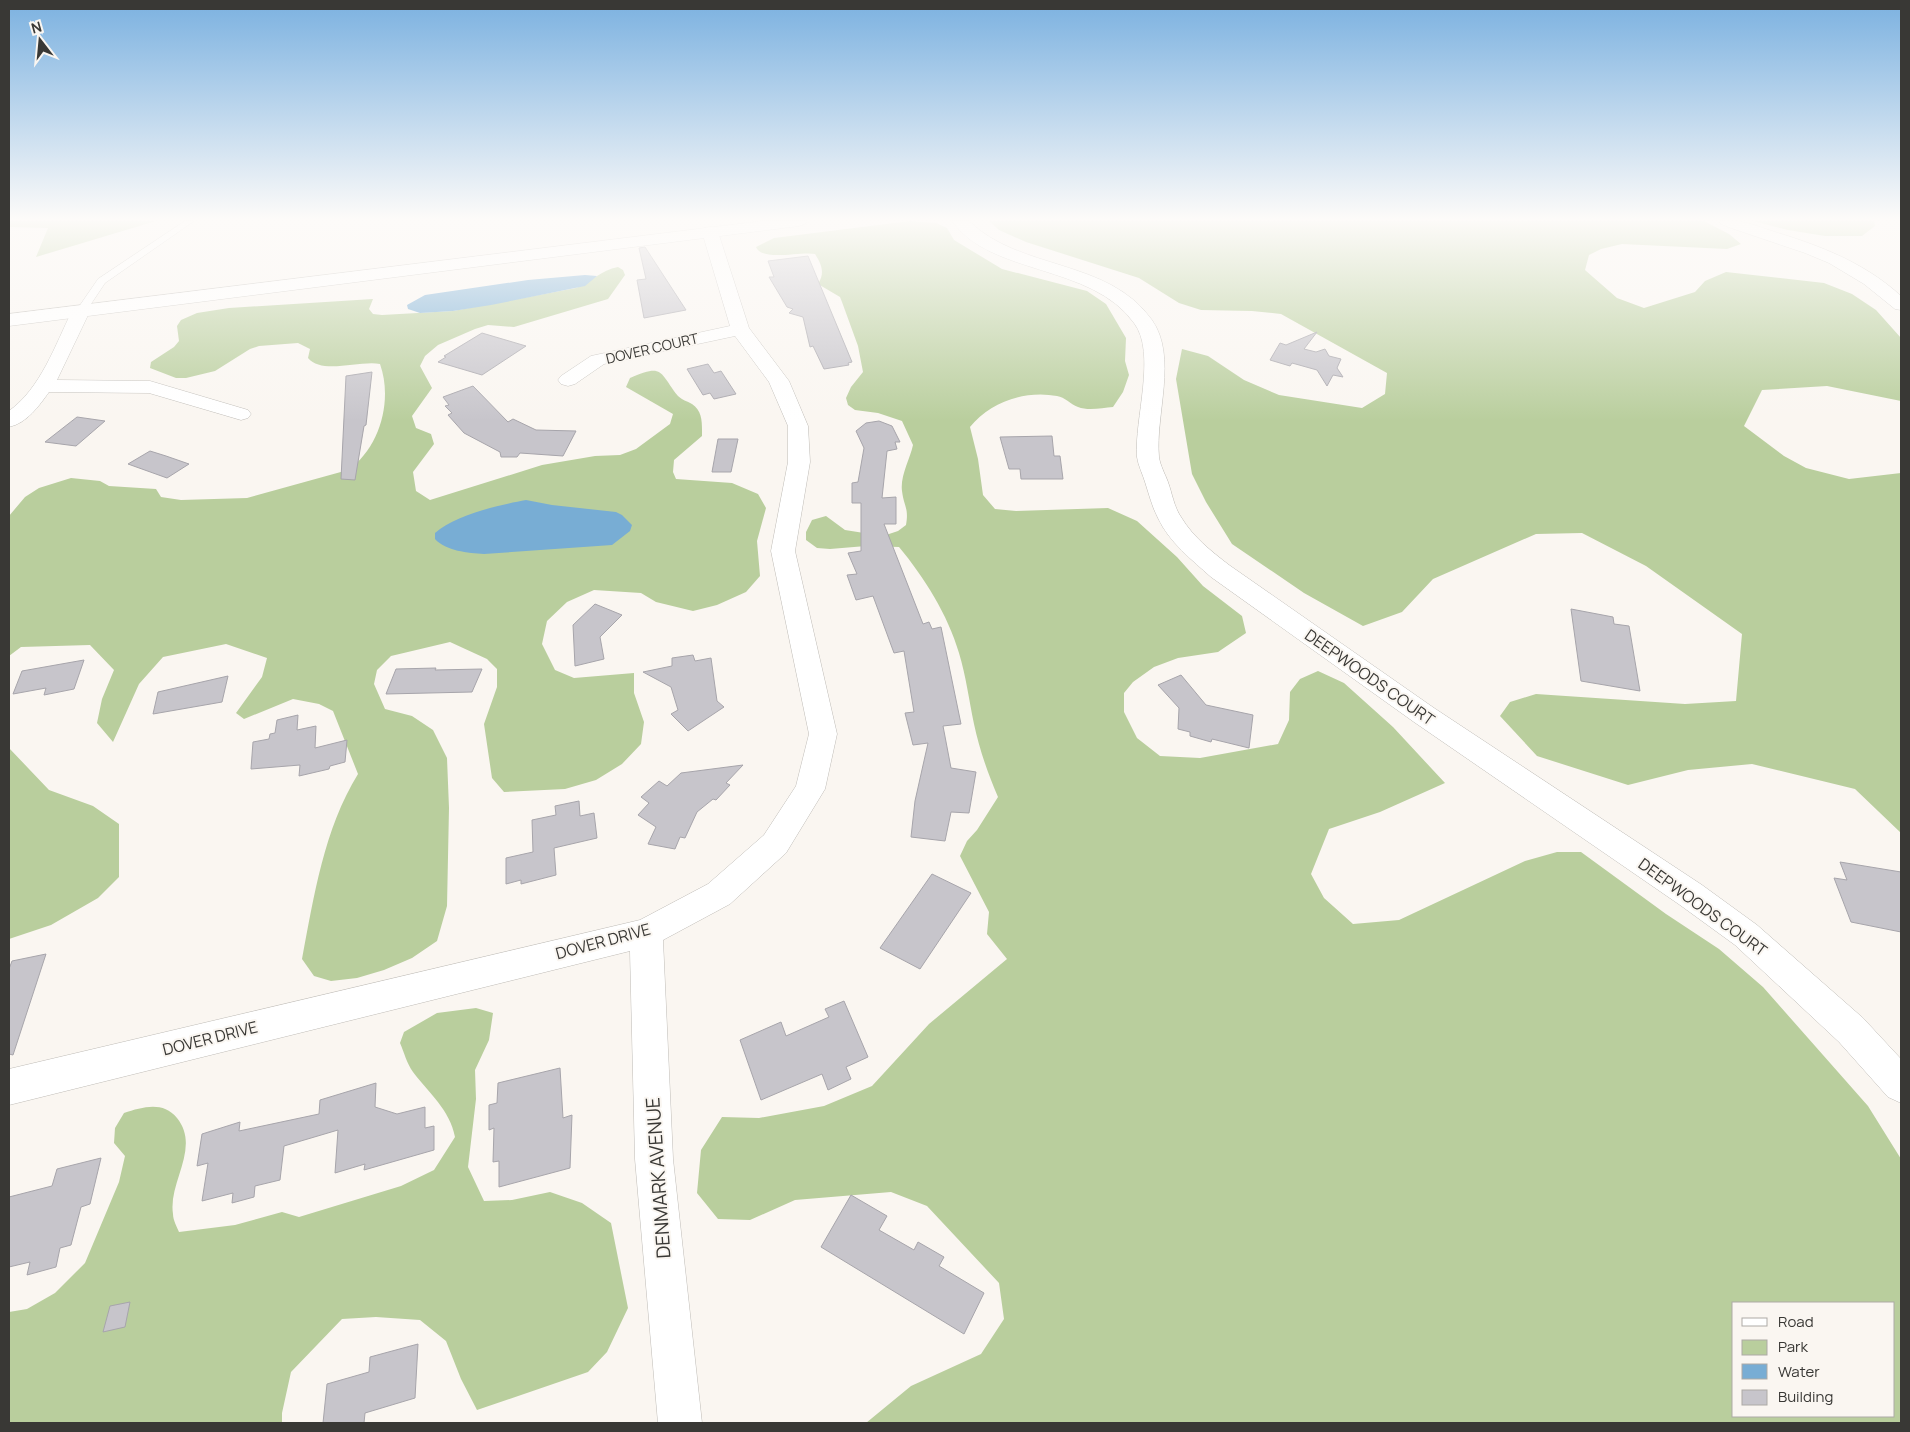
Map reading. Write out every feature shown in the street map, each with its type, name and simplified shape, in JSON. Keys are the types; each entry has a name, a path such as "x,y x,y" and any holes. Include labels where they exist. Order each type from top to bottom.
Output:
{"street":[{"path":"9,320 266,288"},
{"name":"DOVER DRIVE","path":"9,1087 646,933 719,894 775,844 810,789 823,734 783,551 799,462 798,426 780,380 740,329 727,288"},
{"name":"DEEPWOODS COURT","path":"1105,288 1126,302 1144,322 1152,340 1154,367 1148,458 1169,518 1191,546 1220,571 1415,710 1691,895 1746,935 1851,1030 1901,1085"},
{"path":"1881,288 1901,305"},
{"path":"9,421 18,415 43,386 81,311"},
{"name":"DOVER COURT","path":"568,380 598,360 740,329"},
{"path":"43,386 150,387 241,414"},
{"name":"DENMARK AVENUE","path":"646,933 654,1159 680,1423"}],"lane":[{"path":"81,311 96,288"}],"green space":[{"path":"576,288 616,288 608,299 514,327 488,325 475,329 438,345 425,356 420,366 432,388 412,416 416,428 431,434 434,444 413,472 416,491 430,500 542,465 595,456 620,455 636,449 670,424 673,414 626,387 630,378 641,373 649,371 660,372 678,396 696,407 701,418 702,436 674,460 673,472 676,479 732,483 758,494 766,508 757,541 760,576 746,592 717,605 693,611 656,602 641,593 594,590 567,602 547,621 542,644 555,670 574,678 634,673 634,693 644,722 641,744 622,764 596,780 565,789 504,792 492,778 484,724 497,687 497,669 487,659 450,642 391,656 377,670 374,684 385,709 412,716 433,730 447,758 449,808 447,906 437,941 412,958 384,970 357,978 331,981 314,976 302,959 316,887 337,817 346,795 358,774 333,711 319,704 293,699 244,719 236,713 262,677 267,658 226,644 163,657 139,684 113,742 97,723 102,699 114,670 90,645 21,647 9,656 9,516 25,497 39,488 71,478 100,481 109,486 156,489 161,497 181,500 247,498 348,470 359,461 376,436 381,422 385,393 384,378 380,364 322,366 308,358 310,349 298,343 259,346 250,349 215,371 186,378 176,378 150,368 151,362 174,347 179,341 177,326 181,320 197,313 229,308 373,299 369,309 373,314 453,311"},
{"path":"824,288 1075,288 1087,291 1106,304 1126,338 1125,361 1129,375 1123,392 1113,407 1095,409 1075,406 1060,397 1033,395 1021,397 998,405 978,418 970,427 978,459 983,495 995,509 1016,511 1108,508 1137,521 1177,557 1203,586 1242,616 1246,633 1218,652 1178,658 1154,667 1133,682 1124,693 1124,712 1137,738 1160,756 1200,758 1278,744 1289,720 1290,692 1300,679 1318,671 1344,683 1393,727 1445,783 1380,812 1329,829 1311,874 1324,898 1353,924 1399,920 1525,861 1557,852 1581,852 1666,914 1719,949 1763,987 1868,1106 1901,1159 1901,1423 866,1423 911,1386 981,1354 1004,1319 999,1283 927,1206 891,1192 795,1200 750,1220 718,1219 697,1193 701,1150 722,1117 759,1118 824,1106 872,1086 929,1024 1007,959 987,934 989,912 960,856 967,841 977,830 998,797 978,742 959,653 942,611 926,584 899,547 866,546 830,549 817,548 806,540 806,532 812,520 826,516 845,530 883,536 898,531 906,525 907,519 902,485 913,445 902,421 878,413 855,410 848,405 846,398 851,387 863,372 858,346 840,297"},
{"path":"1155,288 1605,288 1617,298 1644,308 1695,292 1699,288 1836,288 1852,294 1876,310 1901,338 1901,401 1827,386 1762,390 1744,426 1784,456 1806,468 1849,479 1901,473 1901,833 1855,789 1752,764 1688,770 1628,785 1537,756 1500,716 1510,702 1536,694 1685,704 1736,701 1742,634 1646,566 1582,533 1536,534 1433,579 1402,612 1363,626 1304,593 1232,544 1206,502 1192,474 1176,379 1182,349 1208,356 1244,380 1279,395 1362,408 1385,394 1387,373 1281,314 1252,311 1201,310 1179,303"},
{"path":"9,748 49,790 93,806 119,824 119,877 98,898 51,925 9,939"},
{"path":"476,1008 493,1013 489,1040 475,1070 476,1099 468,1167 484,1201 512,1200 550,1192 582,1203 611,1223 628,1308 607,1352 588,1372 477,1410 461,1379 446,1341 420,1320 376,1317 342,1319 291,1372 282,1413 282,1423 9,1423 9,1312 27,1309 55,1293 85,1263 119,1182 125,1156 114,1143 115,1128 124,1113 145,1107 159,1107 177,1118 184,1129 185,1153 173,1202 174,1219 179,1232 235,1225 282,1212 299,1217 401,1186 434,1170 455,1137 449,1118 411,1069 400,1043 404,1032 437,1013"}],"water":[{"path":"474,288 576,288 453,311 420,313 408,309 407,305 425,295"},
{"path":"526,500 552,505 616,512 632,525 630,531 612,545 484,554 451,549 435,539 435,533 465,516"}],"building":[{"path":"638,288 672,288 686,310 644,318"},
{"path":"775,288 821,288 852,362 848,363 849,365 824,369 813,346 810,347 803,317 789,313 793,309 787,307"},
{"path":"1317,332 1304,349 1316,352 1325,349 1329,356 1341,359 1337,368 1343,377 1333,375 1327,386 1317,370 1292,363 1290,366 1270,360 1280,343 1286,345"},
{"path":"482,333 526,346 482,375 438,362 446,357 444,356"},
{"path":"708,364 714,373 721,371 736,394 714,399 710,393 703,395 687,369"},
{"path":"372,372 366,425 364,426 355,480 341,479 346,376"},
{"path":"473,386 508,422 513,419 536,430 576,431 563,456 520,453 517,457 501,457 500,452 464,433 448,415 452,413 445,406 449,405 443,397"},
{"path":"77,417 105,421 76,446 45,442"},
{"path":"879,421 892,426 900,442 895,442 897,449 887,451 882,498 896,497 896,524 884,524 923,624 929,622 932,629 941,627 961,724 943,726 951,768 976,772 969,813 951,812 945,841 911,837 915,801 928,743 913,745 905,713 914,712 904,651 894,653 873,596 856,600 847,575 857,574 848,553 861,551 861,503 852,503 852,483 858,482 864,448 856,431 866,423"},
{"path":"1052,436 1054,456 1060,456 1063,479 1021,479 1020,469 1009,469 1000,437"},
{"path":"718,439 738,439 731,472 712,472"},
{"path":"150,451 189,464 167,478 128,464"},
{"path":"595,604 622,615 600,637 604,659 575,666 573,625"},
{"path":"1571,609 1613,617 1614,624 1629,626 1640,691 1581,681"},
{"path":"693,655 695,661 711,658 717,701 724,707 688,731 671,714 678,710 671,687 643,672 672,666 672,658"},
{"path":"84,660 74,689 44,695 46,688 13,694 22,671"},
{"path":"436,668 435,670 482,669 472,692 386,694 396,669"},
{"path":"1181,675 1206,705 1253,715 1249,748 1212,739 1211,742 1190,736 1190,732 1178,729 1179,708 1158,685"},
{"path":"228,676 222,702 153,714 158,692"},
{"path":"298,715 297,730 316,726 315,748 347,740 345,762 330,766 329,769 299,776 300,765 251,769 253,742 269,739 270,734 275,733 277,720"},
{"path":"743,765 726,783 730,785 716,800 713,799 697,812 685,838 680,837 675,849 648,844 656,827 638,815 649,803 641,797 659,781 667,786 681,773"},
{"path":"579,801 580,816 594,813 597,838 554,848 556,875 521,884 521,880 506,884 506,858 533,852 532,820 556,815 555,806"},
{"path":"1840,862 1901,872 1901,932 1851,922 1834,878 1847,880"},
{"path":"932,874 971,893 920,969 880,948"},
{"path":"46,954 13,1055 9,1054 9,969 12,961"},
{"path":"844,1001 868,1057 846,1067 851,1079 828,1090 822,1074 761,1100 740,1040 781,1022 786,1036 829,1017 825,1009"},
{"path":"560,1068 563,1118 572,1115 570,1168 499,1187 499,1161 493,1162 494,1128 489,1130 489,1105 497,1103 498,1083"},
{"path":"376,1083 375,1107 397,1114 425,1107 425,1128 434,1126 434,1150 364,1170 365,1164 335,1173 338,1130 284,1146 280,1180 255,1186 254,1197 232,1203 233,1193 202,1201 208,1163 197,1166 202,1134 240,1122 239,1131 319,1114 320,1100"},
{"path":"101,1158 90,1204 81,1207 71,1245 60,1248 56,1267 27,1275 30,1262 9,1267 9,1197 52,1186 57,1169"},
{"path":"851,1195 887,1216 879,1230 914,1250 918,1242 944,1257 939,1266 984,1293 964,1334 821,1247"},
{"path":"130,1302 125,1327 103,1332 110,1306"},
{"path":"418,1344 415,1398 365,1413 364,1423 323,1423 327,1384 369,1372 370,1357"}]}
